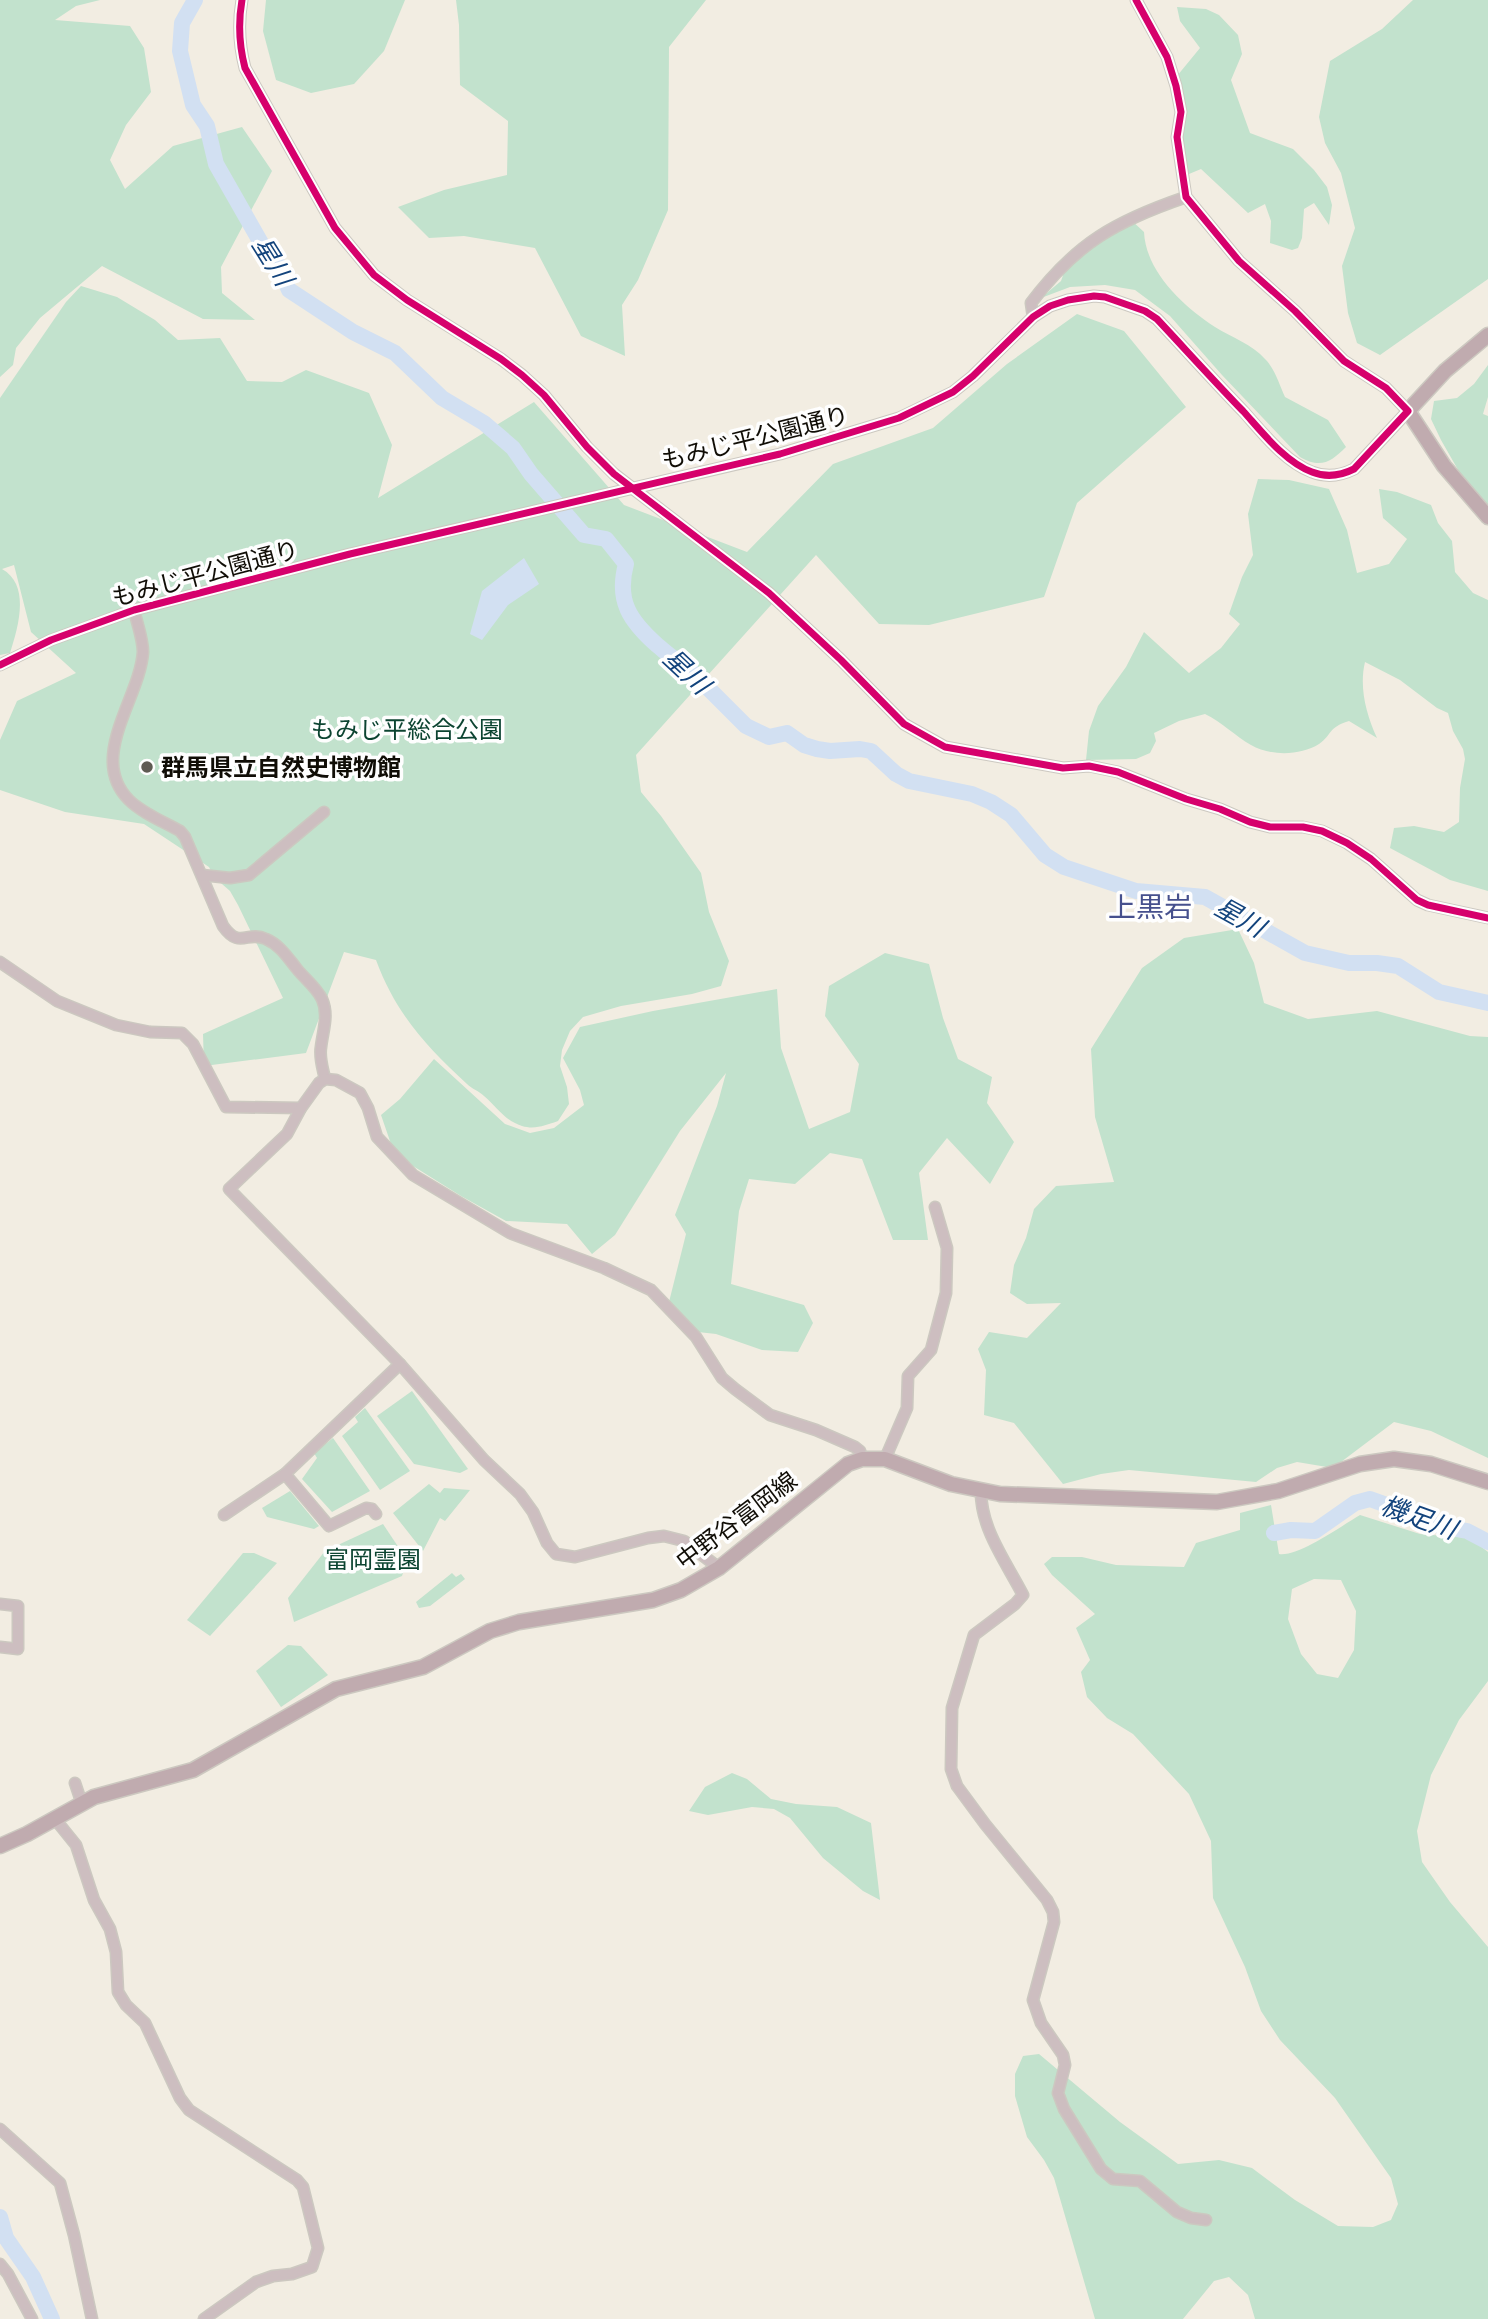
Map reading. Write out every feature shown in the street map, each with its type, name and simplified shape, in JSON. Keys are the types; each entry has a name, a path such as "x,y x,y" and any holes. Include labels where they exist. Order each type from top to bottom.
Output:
{"main road":[{"path":"1488,335 1445,371 1408,411 1444,466 1488,517"},
{"name":"中野谷富岡線","path":"0,1846 111,1791 193,1770 336,1689 423,1667 490,1631 519,1622 653,1600 696,1583 719,1568 825,1481 848,1464 862,1460 885,1460 939,1481 981,1492 1088,1498 1217,1502 1278,1491 1360,1464 1394,1459 1431,1464 1488,1482"}],"street":[{"path":"242,0 239,21 240,48 245,68 335,228 374,275 407,300 522,375 544,395 587,447 630,487 769,593 904,724 945,747 1063,768 1089,766 1118,772 1186,799 1220,808 1250,822 1270,827 1303,827 1322,831 1371,859 1417,900 1428,905 1488,918"},
{"path":"1136,0 1167,57 1176,86 1181,112 1177,136 1186,197 1239,261 1296,311 1343,361 1387,388 1408,411"},
{"path":"1032,317 1031,303 1049,279 1080,248 1130,218 1186,197"},
{"name":"もみじ平公園通り","path":"0,665 51,640 134,610 350,554 780,454 899,418 929,405 963,384 1032,317 1058,303 1094,296 1105,297 1145,311 1157,319 1281,450 1312,472 1327,476 1345,474 1361,464 1408,411"},
{"path":"134,610 142,654 116,739 114,773 123,793 131,802 186,837 229,934 240,939 260,937 268,940 281,950 318,992 325,1008 326,1020 320,1049 325,1079"},
{"path":"202,875 230,878 249,875 324,813"},
{"path":"0,962 57,1001 116,1025 150,1032 182,1034 192,1045 226,1107 301,1108"},
{"path":"719,1568 684,1541 664,1536 575,1557 556,1554 520,1494 484,1460 400,1364 229,1189 287,1134 319,1083 325,1079 335,1080 360,1093 368,1108 377,1138 413,1175 510,1233 604,1268 651,1290 696,1337 722,1377 735,1389 770,1415 816,1430 855,1447 860,1451 862,1460"},
{"path":"885,1460 907,1408 908,1376 931,1350 946,1293 947,1248 935,1207"},
{"path":"224,1515 285,1474 400,1364"},
{"path":"285,1474 328,1527 366,1508 372,1508 376,1514"},
{"path":"981,1492 983,1517 1023,1594 1015,1604 974,1635 952,1708 951,1769 957,1786 1047,1900 1053,1912 1054,1922 1033,2000 1041,2023 1063,2055 1065,2065 1058,2093 1064,2109 1101,2169 1113,2179 1140,2180 1177,2212 1206,2220"},
{"path":"0,1604 18,1606 18,1649 0,1647"},
{"path":"75,1783 82,1804"},
{"path":"55,1819 76,1844 94,1900 110,1929 116,1952 118,1992 126,2005 145,2023 180,2098 190,2110 297,2180 303,2187 318,2248 312,2267 256,2282 205,2319"},
{"path":"0,2129 60,2183 92,2319"},
{"path":"0,2264 32,2319"},
{"path":"21,2297 25,2319"}],"green space":[{"path":"0,0 100,0 76,6 55,20 130,26 144,48 151,92 126,125 110,160 125,189 173,146 242,127 272,171 221,267 222,293 255,320 203,319 102,266 40,318 16,348 13,365 0,377"},
{"path":"266,0 405,0 384,51 354,84 311,93 276,80 263,31"},
{"path":"456,0 706,0 669,47 668,210 638,280 622,305 625,356 581,336 535,248 464,236 429,238 398,207 444,190 507,175 508,121 460,85"},
{"path":"1413,0 1488,0 1488,279 1380,355 1357,343 1348,313 1342,266 1355,228 1341,173 1325,143 1319,117 1330,61 1382,29"},
{"path":"1177,7 1206,9 1219,15 1238,35 1242,54 1231,80 1250,133 1293,149 1327,187 1332,205 1329,225 1314,203 1304,209 1302,238 1298,248 1292,250 1270,243 1271,221 1265,204 1248,213 1201,169 1189,174 1183,158 1177,76 1200,48 1180,21"},
{"path":"1131,220 1144,232 1151,261 1168,287 1203,319 1260,354 1272,367 1285,397 1328,420 1346,447 1341,452 1320,463 1300,457 1170,316 1135,290 1105,285 1070,287 1041,298 1061,281 1066,267"},
{"name":"もみじ平総合公園","path":"81,286 117,297 155,320 178,340 220,338 247,381 282,382 306,370 369,393 392,445 378,498 534,402 624,505 747,552 833,464 933,428 1007,364 1077,314 1124,331 1186,407 1077,503 1044,597 929,625 879,624 816,555 636,755 641,792 701,873 709,912 729,961 721,986 692,994 621,1006 583,1017 570,1031 562,1050 560,1066 569,1104 558,1121 527,1127 506,1117 467,1084 425,1042 393,997 376,960 344,952 306,1053 204,1066 203,1034 283,998 230,891 214,877 209,867 144,824 65,812 0,790 0,740 17,701 76,673 31,632 14,565 2,569 17,585 19,620 10,653 0,655 0,398 66,302"},
{"path":"1488,365 1488,397 1483,414 1488,416 1488,509 1461,475 1431,419 1434,401 1457,398 1474,384"},
{"path":"1258,479 1289,480 1329,489 1347,530 1357,573 1389,564 1407,539 1383,518 1379,489 1397,492 1431,505 1438,523 1452,541 1455,572 1473,593 1488,600 1488,891 1450,880 1390,848 1394,828 1414,826 1444,832 1459,822 1460,788 1465,759 1448,713 1437,708 1400,680 1365,662 1365,700 1377,738 1349,721 1337,726 1319,744 1311,748 1276,753 1251,745 1205,714 1179,721 1154,733 1156,741 1150,753 1136,759 1086,760 1089,731 1098,706 1126,667 1144,632 1189,673 1221,648 1240,624 1229,614 1253,555 1248,514"},
{"path":"1238,929 1254,963 1264,1003 1308,1019 1377,1011 1470,1036 1488,1037 1488,1458 1431,1431 1394,1422 1333,1468 1297,1462 1277,1468 1256,1482 1129,1470 1063,1484 1014,1423 984,1415 986,1370 978,1349 989,1332 1027,1338 1061,1303 1027,1304 1010,1293 1014,1265 1026,1238 1034,1209 1056,1186 1114,1182 1095,1117 1091,1049 1142,968 1184,938"},
{"path":"885,953 929,964 943,1018 958,1059 992,1077 987,1103 1014,1142 990,1184 947,1138 919,1173 928,1240 893,1240 862,1159 830,1153 795,1184 749,1179 739,1211 731,1284 804,1305 813,1323 798,1352 762,1350 716,1334 698,1332 669,1302 686,1234 675,1215 717,1106 726,1073 680,1131 615,1235 592,1254 567,1224 506,1221 413,1166 391,1144 381,1115 400,1099 434,1059 505,1124 530,1133 554,1128 584,1105 580,1090 563,1058 580,1027 777,989 781,1048 809,1129 850,1112 859,1064 825,1016 829,986"},
{"path":"412,1391 468,1469 460,1473 414,1464 377,1416"},
{"path":"365,1408 410,1471 380,1490 342,1436 358,1422 355,1417"},
{"path":"333,1438 370,1491 332,1512 302,1479 317,1458 314,1453"},
{"path":"429,1484 440,1493 444,1488 470,1490 445,1521 440,1518 423,1551 393,1513"},
{"path":"290,1491 319,1526 314,1529 267,1517 262,1508"},
{"path":"1271,1505 1279,1554 1287,1554 1308,1546 1360,1515 1420,1534 1470,1538 1488,1552 1488,1681 1459,1720 1431,1775 1417,1831 1422,1862 1450,1902 1488,1947 1488,2319 1255,2319 1248,2295 1229,2277 1214,2281 1183,2319 1095,2319 1054,2178 1027,2137 1015,2096 1015,2074 1023,2056 1039,2054 1120,2122 1178,2164 1219,2160 1252,2168 1295,2200 1338,2226 1373,2227 1391,2220 1398,2204 1391,2178 1335,2098 1280,2040 1261,2011 1245,1967 1213,1898 1211,1841 1189,1794 1133,1734 1107,1718 1087,1697 1081,1672 1090,1660 1076,1628 1095,1614 1052,1575 1044,1564 1052,1557 1082,1557 1116,1565 1184,1567 1196,1543 1240,1530 1240,1513","holes":["1314,1579 1341,1580 1356,1611 1354,1650 1338,1678 1317,1674 1301,1654 1288,1619 1292,1589"]},
{"name":"富岡霊園","path":"383,1524 407,1560 402,1576 294,1622 288,1598 325,1551"},
{"path":"243,1553 254,1553 277,1563 210,1636 187,1620"},
{"path":"452,1573 456,1577 461,1574 465,1579 430,1606 419,1608 416,1602"},
{"path":"288,1645 301,1646 328,1675 281,1707 256,1671"},
{"path":"732,1773 747,1779 771,1799 837,1807 871,1823 880,1900 863,1891 823,1858 790,1818 774,1809 752,1807 708,1815 689,1811 705,1787"}],"water":[{"path":"524,558 539,584 508,605 482,640 470,634 482,591"}],"waterway":[{"name":"星川","path":"195,0 182,23 180,51 193,105 207,126 216,164 265,250 274,256 289,290 353,332 395,353 442,398 484,423 513,448 531,474 584,535 606,539 626,564 623,577 624,600 639,627 667,653 684,664 746,726 769,737 787,733 804,745 817,749 871,751 896,774 909,781 972,794 991,802 1011,815 1045,855 1064,867 1136,891 1205,897 1305,953 1349,963 1398,966 1439,992 1488,1003"},
{"name":"機足川","path":"1274,1533 1291,1530 1315,1531 1355,1503 1370,1499 1430,1524 1467,1531 1488,1542"},
{"path":"0,2217 6,2238 33,2277 52,2319"}],"cycle path":[{"path":"242,0 240,34 245,68 335,228 374,275 407,300 522,375 544,395 587,447 614,474 769,593 904,724 945,747 1063,768 1089,766 1118,772 1250,822 1270,827 1303,827 1322,831 1371,859 1417,900 1428,905 1488,918"},
{"path":"0,665 51,640 134,610 350,554 780,454 899,418 953,392 1033,317 1050,306 1094,296 1105,297 1145,311 1157,319 1266,437 1292,461 1312,472 1328,476 1354,469 1408,411 1386,388 1344,361 1295,311 1239,261 1186,197 1177,137 1181,112 1176,86 1167,57 1136,0"}],"place":[{"name":"群馬県立自然史博物館","path":"147,767"}],"district":[{"name":"上黒岩","path":"1150,906"}]}
